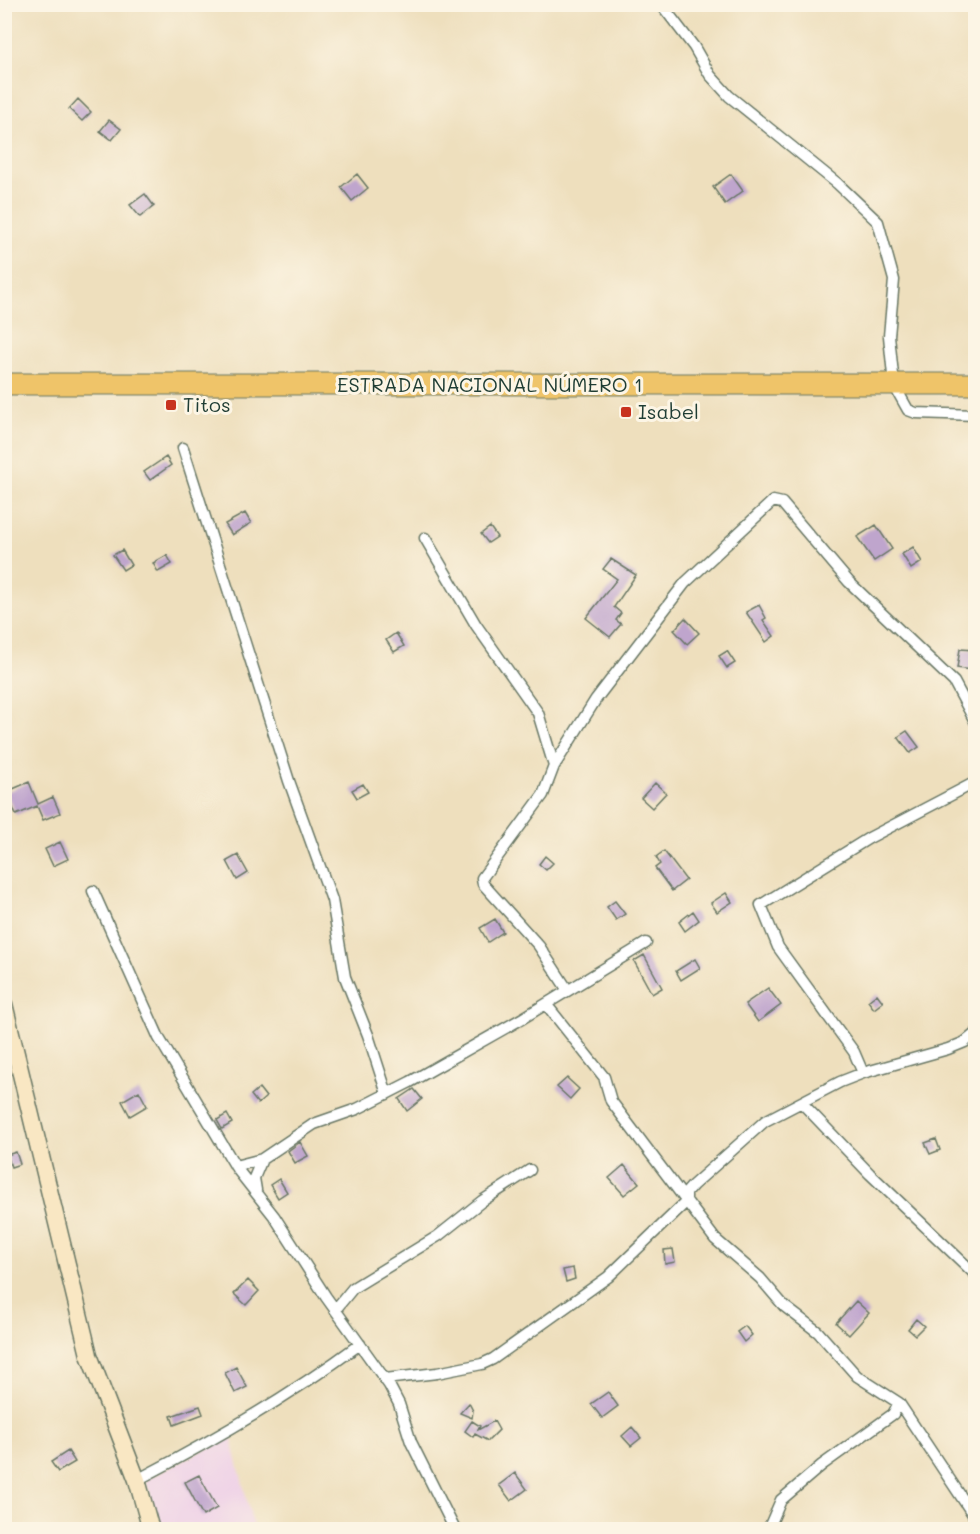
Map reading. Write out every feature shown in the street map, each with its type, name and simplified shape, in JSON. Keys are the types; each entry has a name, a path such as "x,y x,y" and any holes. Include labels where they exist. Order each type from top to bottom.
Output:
{"highway":[{"name":"ESTRADA NACIONAL NÚMERO 1","path":"4,384 975,384"}],"street":[{"path":"661,4 694,47 710,75 729,96 838,184 882,228 894,280 889,336 894,385 908,410 916,413 975,415"},
{"path":"183,448 289,781 332,900 345,976 368,1035 387,1094"},
{"path":"567,989 539,946 483,884 482,878 543,795 554,766 596,699 685,583 773,501 782,503 849,582 954,682 975,723"},
{"path":"425,538 476,625 538,713 554,766"},
{"path":"863,1073 854,1052 778,947 761,905 869,838 975,782"},
{"path":"93,891 159,1038 235,1166 256,1191 393,1392 411,1442 455,1530"},
{"path":"235,1166 262,1159 314,1124 357,1109 387,1094 546,1004 567,989 646,943"},
{"path":"4,1004 89,1355 137,1480 151,1530"},
{"path":"546,1004 604,1077 611,1101 715,1239 760,1278 784,1306 818,1332 847,1367 899,1403 975,1519"},
{"path":"385,1379 482,1364 493,1359 608,1277 686,1202 686,1194 693,1185 765,1121 863,1073 948,1049 965,1042 975,1033"},
{"path":"802,1103 870,1174 975,1275"},
{"path":"256,1191 254,1178 262,1159"},
{"path":"335,1310 353,1288 438,1236 482,1201 530,1170"},
{"path":"137,1480 226,1431 324,1370 360,1344"},
{"path":"393,1392 400,1378"},
{"path":"768,1530 781,1500 822,1465 893,1414 899,1403"}],"shaded area":[{"path":"231,1436 254,1529 160,1529 146,1480"}],"building":[{"path":"78,99 91,112 82,121 69,109"},
{"path":"109,120 121,129 112,140 100,131"},
{"path":"357,174 368,188 352,201 341,187"},
{"path":"731,174 743,191 725,204 713,187"},
{"path":"145,194 154,206 140,217 130,205"},
{"path":"166,457 171,465 150,480 144,472"},
{"path":"245,513 251,523 232,535 225,524"},
{"path":"876,525 892,549 874,561 857,537"},
{"path":"490,527 497,537 488,543 481,534"},
{"path":"913,547 922,562 911,569 902,554"},
{"path":"122,550 131,565 123,570 113,555"},
{"path":"167,555 172,564 158,572 153,563"},
{"path":"611,559 636,575 614,607 621,613 616,620 621,624 610,637 586,618 617,579 603,569"},
{"path":"759,605 766,618 763,620 774,636 766,642 746,612"},
{"path":"685,618 699,633 687,644 674,630"},
{"path":"396,633 404,646 394,652 386,640"},
{"path":"960,649 974,650 971,670 957,668"},
{"path":"727,651 735,663 727,668 719,656"},
{"path":"907,731 919,747 910,753 898,737"},
{"path":"29,782 38,804 53,797 60,813 43,820 37,806 16,815 6,792"},
{"path":"655,783 666,793 652,808 641,798"},
{"path":"363,784 368,792 357,798 352,790"},
{"path":"60,842 68,859 53,866 45,849"},
{"path":"664,851 686,880 672,891 655,868 660,864 656,857"},
{"path":"238,855 248,873 237,880 227,861"},
{"path":"545,856 553,863 546,870 539,864"},
{"path":"726,893 732,902 717,912 711,903"},
{"path":"615,901 625,914 616,920 607,907"},
{"path":"693,911 699,920 685,931 679,922"},
{"path":"495,919 503,932 488,942 480,928"},
{"path":"644,955 662,988 652,994 634,961"},
{"path":"695,959 700,968 681,980 676,971"},
{"path":"768,988 781,1005 758,1022 745,1004"},
{"path":"877,994 883,1002 874,1009 868,1001"},
{"path":"567,1078 579,1089 570,1099 557,1087"},
{"path":"259,1088 266,1097 258,1104 251,1095"},
{"path":"414,1089 422,1099 407,1111 399,1099"},
{"path":"139,1091 147,1106 130,1116 122,1101"},
{"path":"227,1114 232,1123 222,1129 217,1120"},
{"path":"936,1139 940,1150 930,1154 925,1143"},
{"path":"300,1142 308,1156 295,1163 288,1151"},
{"path":"16,1152 20,1164 11,1167 7,1155"},
{"path":"624,1165 639,1183 624,1195 609,1178"},
{"path":"279,1179 287,1192 278,1198 270,1185"},
{"path":"673,1249 675,1262 665,1264 664,1250"},
{"path":"573,1268 575,1279 566,1282 563,1270"},
{"path":"248,1280 259,1291 246,1305 234,1294"},
{"path":"856,1301 869,1313 849,1335 836,1323"},
{"path":"916,1319 924,1326 915,1335 908,1329"},
{"path":"745,1326 752,1335 744,1342 737,1332"},
{"path":"236,1367 247,1387 235,1393 225,1373"},
{"path":"608,1392 618,1406 602,1418 591,1404"},
{"path":"469,1403 473,1411 472,1418 460,1413"},
{"path":"200,1406 203,1414 174,1425 171,1416"},
{"path":"472,1421 480,1426 478,1430 494,1421 499,1430 488,1441 475,1434 473,1437 465,1431"},
{"path":"632,1427 641,1438 631,1446 622,1436"},
{"path":"68,1451 75,1462 58,1472 51,1462"},
{"path":"515,1473 527,1489 511,1501 499,1485"},
{"path":"199,1475 217,1508 203,1516 185,1482"}],"place":[{"name":"Titos","path":"171,405"},
{"name":"Isabel","path":"626,412"}]}
